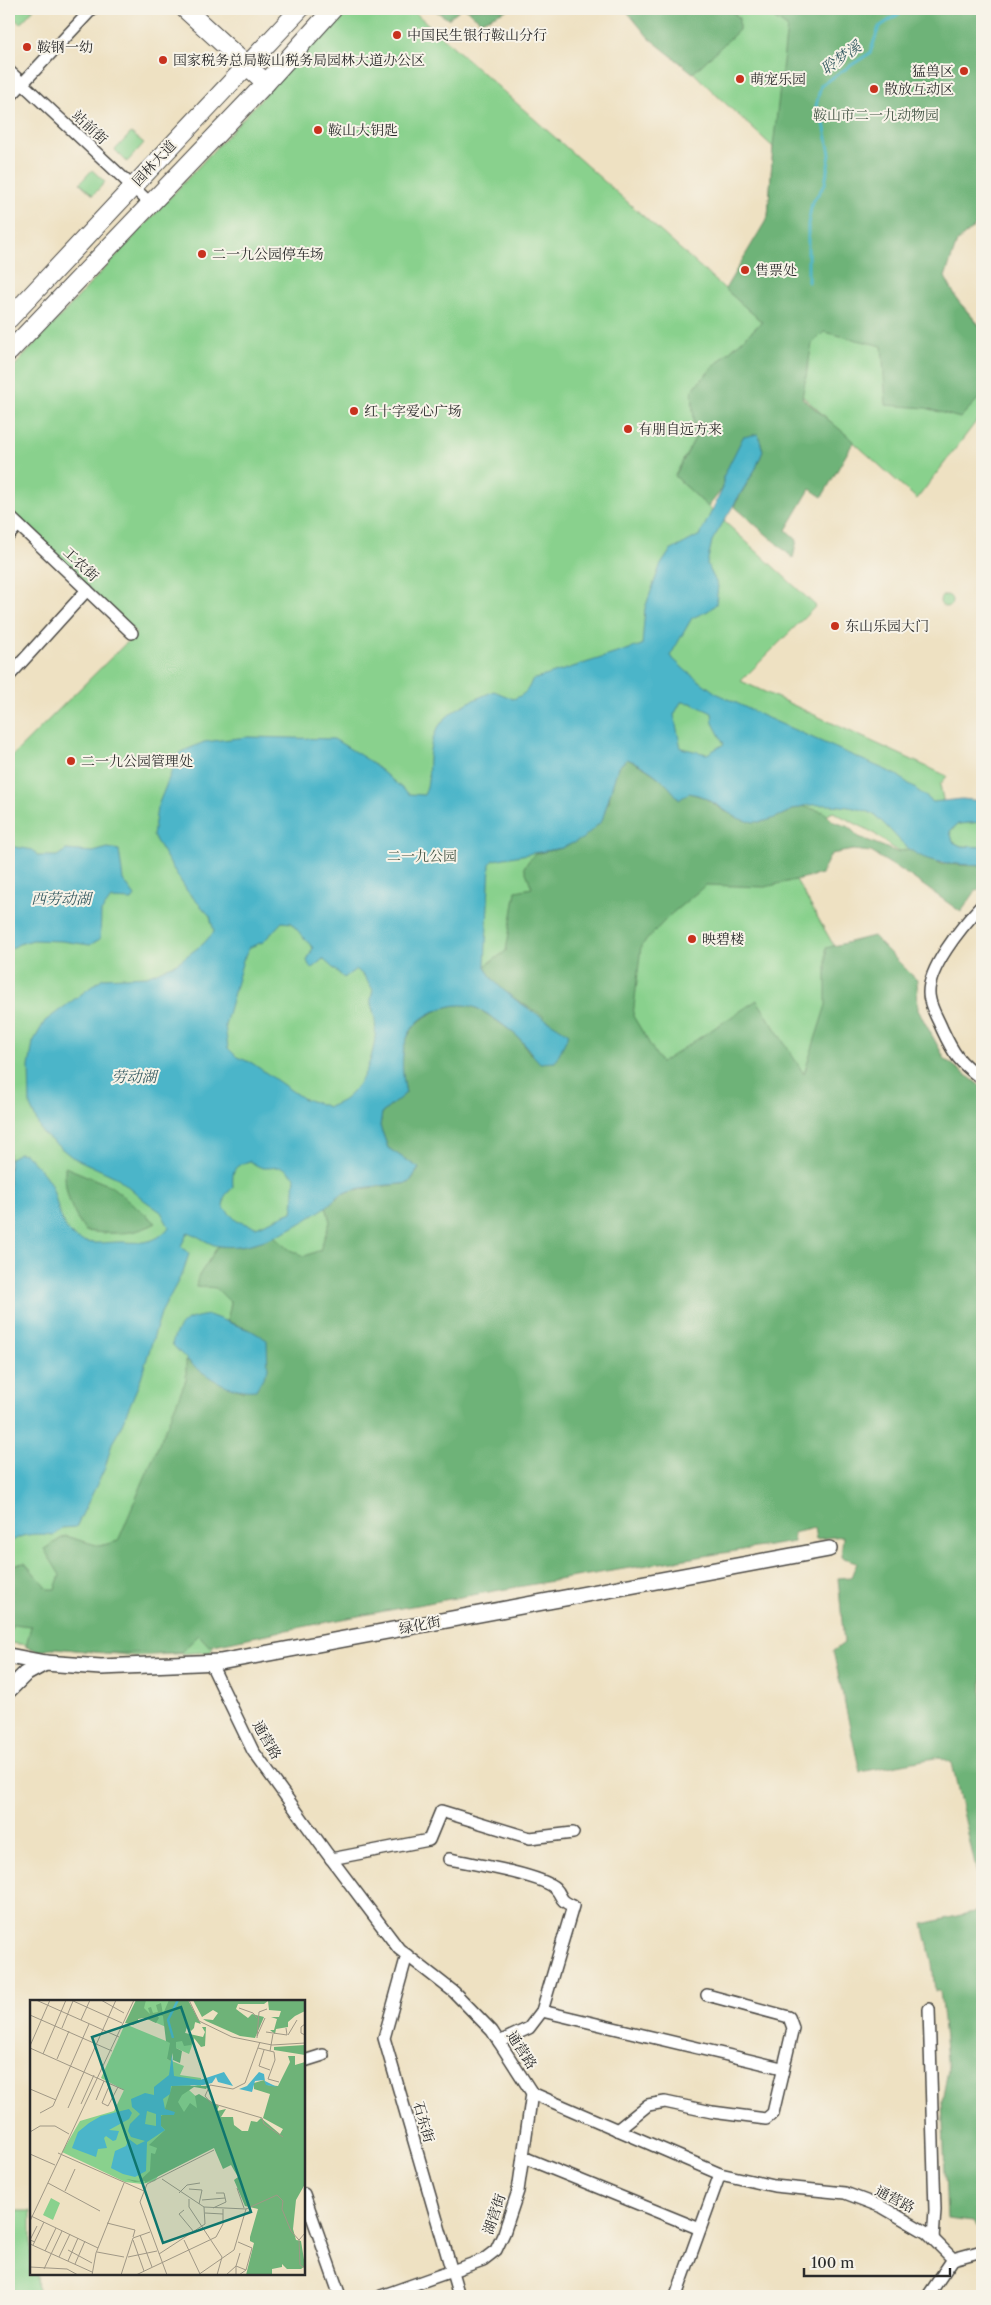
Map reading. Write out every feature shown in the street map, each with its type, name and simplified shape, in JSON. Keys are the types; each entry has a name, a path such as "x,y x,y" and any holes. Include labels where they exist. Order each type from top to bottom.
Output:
{"main road":[{"path":"185,9 266,83"},
{"name":"园林大道","path":"9,319 246,64 300,9"},
{"path":"9,352 266,83 333,9"}],"street":[{"path":"9,98 92,9"},
{"name":"站前街","path":"9,71 151,204"},
{"name":"工农街","path":"9,516 132,633"},
{"path":"9,535 18,525"},
{"path":"9,676 87,590"},
{"path":"982,905 936,965 930,983 929,999 954,1054 982,1078"},
{"name":"绿化街","path":"9,1656 45,1663 101,1667 210,1662 829,1549"},
{"name":"通营路","path":"210,1662 253,1751 331,1859 399,1949 454,1992 492,2031 532,2093 720,2174 774,2186 845,2193 882,2207 927,2233 953,2259"},
{"path":"9,1690 25,1674 45,1663"},
{"path":"9,1675 9,1682"},
{"path":"331,1859 429,1840 441,1811 530,1838 573,1833"},
{"path":"449,1859 529,1876 555,1888 561,1901 573,1906 542,2011 529,2028 499,2042"},
{"name":"石东街","path":"407,1955 384,2038 460,2296"},
{"path":"618,2130 648,2106 664,2102 712,2112 766,2119 773,2114 782,2068 794,2028 789,2017 707,1995"},
{"path":"929,2009 935,2210 933,2240"},
{"path":"542,2011 782,2068"},
{"path":"305,2061 323,2054"},
{"name":"湖营街","path":"381,2296 483,2260 496,2250 504,2233 518,2191 532,2093"},
{"path":"522,2157 700,2229"},
{"path":"676,2296 720,2174"},
{"path":"305,2197 340,2296"},
{"path":"928,2296 953,2259 982,2251"}],"green space":[{"path":"9,9 34,9 20,24 9,13"},
{"name":"二一九公园","path":"344,9 411,9 762,322 717,363 692,390 695,438 675,476 816,606 741,681 947,776 940,785 943,799 920,868 872,832 833,812 817,821 787,864 881,1028 304,1377 211,1652 136,1656 9,1643 9,759 136,633 9,512 9,372"},
{"path":"433,9 460,9 448,19"},
{"path":"466,9 509,9 481,21"},
{"path":"625,9 729,9 739,18 739,30 693,73 649,38"},
{"name":"鞍山市二一九动物园","path":"636,9 982,9 947,242 939,279 982,328 982,414 917,499 800,394 751,251 768,217 773,147 684,63"},
{"name":"鞍山市二一九动物园","path":"760,9 790,9 813,15 815,9 982,9 982,220 957,242 945,277 958,301 982,329 982,395 960,418 926,408 886,405 882,346 824,332 812,344 802,398 854,441 822,497 810,489 786,530 797,540 793,558 734,506 756,468 763,451 758,434 723,477 723,488 708,507 675,476 695,438 692,390 717,363 762,322 725,289 768,217 773,147 787,27"},
{"path":"131,133 144,143 127,162 115,150"},
{"path":"92,170 105,182 93,195 80,183"},
{"path":"944,595 948,595 952,601 948,607 944,607 940,603 940,599"},
{"path":"627,759 642,766 656,776 679,799 689,793 703,797 726,812 777,817 802,806 824,812 834,822 849,827 859,837 897,852 909,849 942,864 982,866 982,888 975,892 961,912 910,876 871,852 853,850 831,854 821,874 765,887 706,885 670,915 641,946 633,1016 661,1063 757,1000 804,1074 826,1005 826,948 873,936 917,980 918,1010 945,1059 982,1087 982,1896 952,1763 940,1757 860,1772 833,1651 844,1643 838,1578 851,1577 857,1562 841,1557 843,1536 816,1539 814,1528 793,1533 794,1542 501,1590 209,1646 199,1635 180,1653 104,1653 56,1648 41,1651 26,1647 31,1626 13,1624 9,1633 9,1565 25,1563 48,1589 55,1589 60,1575 44,1549 65,1536 100,1546 118,1541 186,1380 186,1360 222,1383 243,1392 252,1331 227,1321 231,1303 216,1288 196,1286 198,1277 218,1246 241,1245 274,1236 290,1250 305,1256 320,1250 330,1222 326,1206 342,1194 353,1190 409,1183 419,1169 388,1148 380,1126 382,1113 406,1093 402,1067 403,1055 409,1034 416,1025 425,1017 441,1009 459,1005 471,1006 489,1016 515,1035 530,1054 544,1016 502,989 489,975 485,966 506,951 516,891 532,888 524,867 534,854 562,848 609,802 611,785 618,767"},
{"path":"982,822 982,847 961,846 953,842 950,831 958,824"},
{"path":"65,1167 111,1186 156,1223 139,1230 122,1233 85,1231 69,1201"},
{"path":"982,1910 982,2234 973,2222 947,2219 942,2101 948,2070 940,1991 935,1991 932,1963 923,1924"},
{"path":"9,2211 30,2211 30,2275 37,2275 38,2296 9,2296"}],"water":[{"name":"劳动湖","path":"758,434 763,451 756,468 712,541 707,564 718,586 716,604 708,611 692,618 670,656 686,671 716,693 763,716 897,775 933,802 962,799 982,801 982,822 958,824 950,831 953,842 961,846 982,847 982,866 933,861 924,858 907,847 876,816 856,808 825,805 807,806 766,821 754,822 740,819 700,796 689,793 679,800 656,775 627,759 618,767 602,821 582,839 562,848 493,860 490,864 485,966 491,977 510,996 569,1034 555,1062 540,1063 518,1037 495,1019 475,1008 465,1005 451,1006 422,1018 414,1026 404,1046 403,1069 406,1093 382,1113 380,1126 388,1148 419,1168 409,1183 368,1187 344,1193 315,1215 276,1236 247,1245 219,1246 188,1232 181,1246 189,1254 183,1272 161,1313 140,1381 112,1443 105,1468 76,1527 62,1528 54,1535 36,1534 19,1537 9,1544 9,1159 19,1153 26,1154 41,1170 52,1187 62,1222 70,1233 82,1241 94,1243 144,1242 160,1236 169,1227 161,1212 118,1178 72,1157 42,1133 30,1106 29,1067 33,1042 45,1021 103,978 147,976 177,963 203,944 214,932 210,916 187,891 153,836 157,808 179,753 204,742 248,737 334,739 368,760 409,794 424,795 428,781 429,757 436,731 450,714 460,707 494,691 513,699 525,692 532,680 642,645 645,608 660,566 670,551 700,535 723,488 723,477 743,437","holes":["681,702 691,703 712,713 713,723 724,744 707,754 681,748 674,715","282,922 291,923 313,948 307,961 311,969 323,959 344,978 356,969 364,976 373,990 371,1003 375,1020 373,1051 360,1082 343,1101 329,1107 302,1098 252,1063 237,1057 228,1048 225,1025 243,960 250,947 263,942","250,1161 263,1168 281,1167 295,1177 292,1212 256,1227 237,1221 223,1207 225,1196 233,1187 233,1173 240,1165"]},
{"name":"西劳动湖","path":"9,846 33,850 38,856 57,856 66,850 93,852 108,848 119,850 123,880 135,896 132,900 111,899 101,912 100,939 90,945 62,941 33,940 19,944 9,950"},
{"path":"209,1315 252,1331 267,1340 268,1369 256,1390 232,1388 209,1377 172,1344 177,1330 185,1322"}],"waterway":[{"name":"聆梦溪","path":"808,282 808,224 812,203 825,184 830,154 824,123 816,106 821,85 870,53 879,27 906,9"}],"place":[{"name":"中国民生银行鞍山分行","path":"397,35"},
{"name":"鞍钢一幼","path":"27,47"},
{"name":"国家税务总局鞍山税务局园林大道办公区","path":"163,60"},
{"name":"猛兽区","path":"964,71"},
{"name":"萌宠乐园","path":"740,79"},
{"name":"散放互动区","path":"874,89"},
{"name":"鞍山大钥匙","path":"318,130"},
{"name":"二一九公园停车场","path":"202,254"},
{"name":"售票处","path":"745,270"},
{"name":"红十字爱心广场","path":"354,411"},
{"name":"有朋自远方来","path":"628,429"},
{"name":"东山乐园大门","path":"835,626"},
{"name":"二一九公园管理处","path":"71,761"},
{"name":"映碧楼","path":"692,939"}]}
